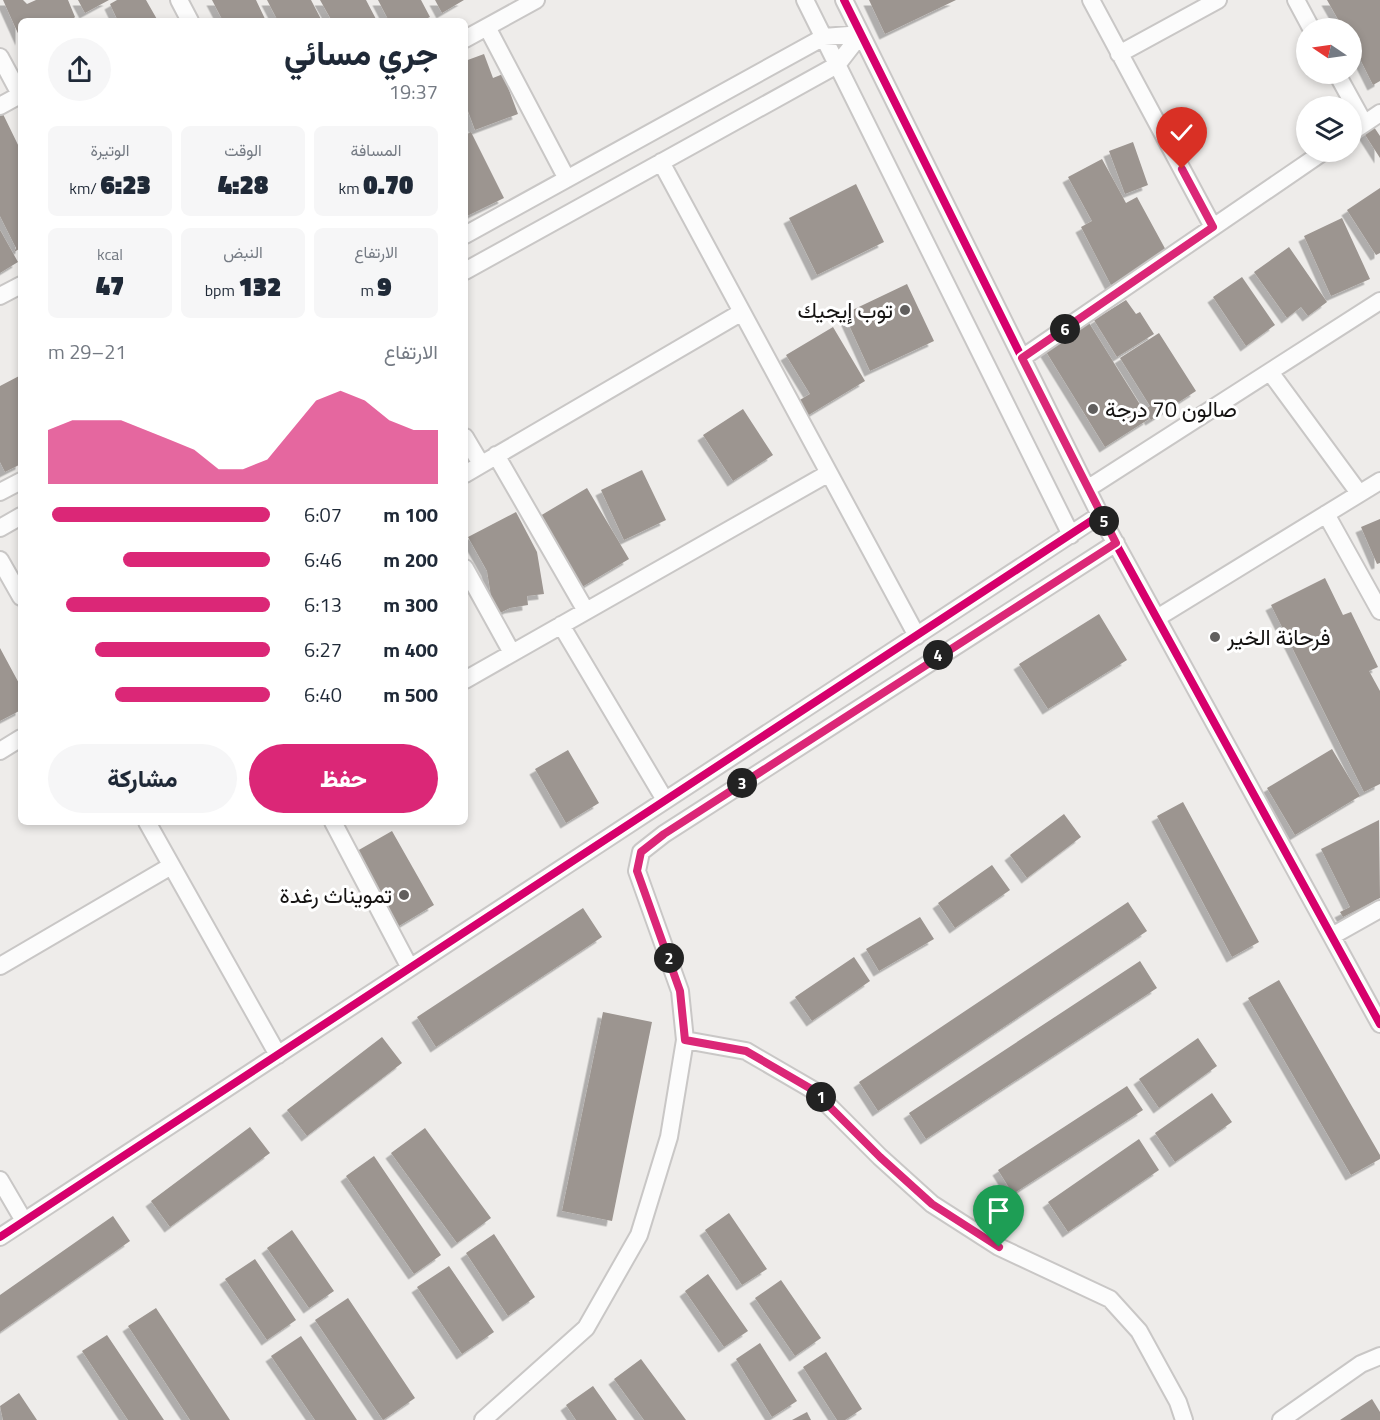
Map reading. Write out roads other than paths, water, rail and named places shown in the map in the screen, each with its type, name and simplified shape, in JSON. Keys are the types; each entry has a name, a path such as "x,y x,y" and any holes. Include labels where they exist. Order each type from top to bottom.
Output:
{"street":[{"path":"179,0 188,18"},
{"path":"468,37 536,0"},
{"path":"805,0 1071,535"},
{"path":"844,0 1100,515 1380,1024"},
{"path":"1090,0 1213,227"},
{"path":"1119,54 1218,0"},
{"path":"1296,0 1306,18"},
{"path":"487,27 567,179"},
{"path":"468,234 824,37 861,34"},
{"path":"468,269 837,64 861,34"},
{"path":"0,57 18,90"},
{"path":"0,106 18,97"},
{"path":"1362,125 1380,112"},
{"path":"661,162 917,636"},
{"path":"1022,358 1308,162"},
{"path":"0,296 18,287"},
{"path":"1088,489 1379,303"},
{"path":"468,472 742,312"},
{"path":"1270,372 1359,493"},
{"path":"468,442 481,464"},
{"path":"496,455 586,611"},
{"path":"468,678 829,473"},
{"path":"1157,618 1380,481"},
{"path":"0,492 18,483"},
{"path":"1326,514 1380,611"},
{"path":"0,1237 1100,515"},
{"path":"0,528 18,518"},
{"path":"483,1420 586,1328 639,1235 669,1137 685,1040 680,991 637,871 641,852 664,834 902,679 1116,543"},
{"path":"0,560 18,592"},
{"path":"468,573 512,653"},
{"path":"561,625 666,800"},
{"path":"0,751 18,740"},
{"path":"149,825 278,1055"},
{"path":"335,825 410,968"},
{"path":"0,966 171,866"},
{"path":"1332,936 1380,909"},
{"path":"685,1040 746,1051 813,1090 880,1157 932,1204 999,1247 1110,1299 1139,1331 1178,1402 1184,1420"},
{"path":"0,1180 24,1221"},
{"path":"1281,1420 1361,1364 1380,1356"}],"place":[{"name":"توب إيجيك","path":"905,310"},
{"name":"صالون 70 درجة","path":"1093,409"},
{"name":"فرحانة الخير","path":"1215,637"},
{"name":"تمويناث رغدة","path":"404,895"}]}
